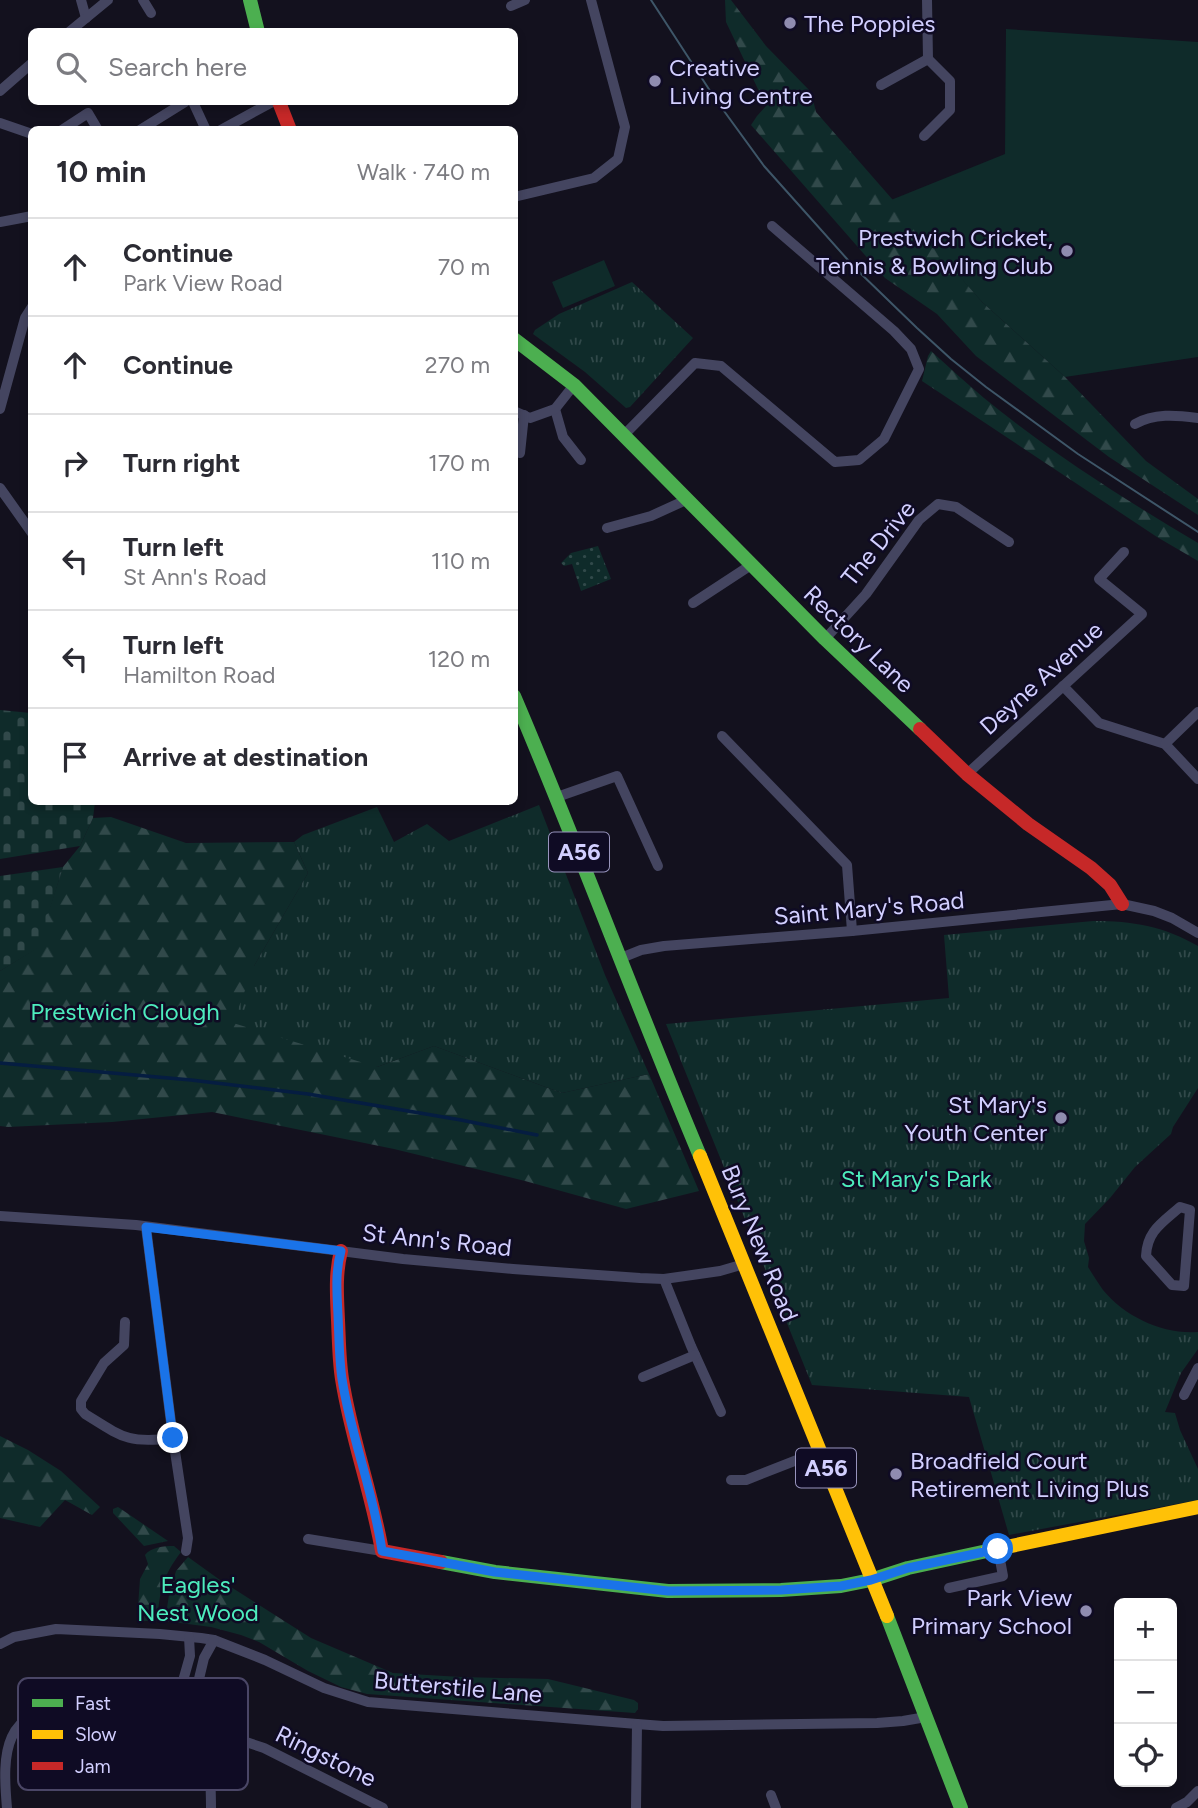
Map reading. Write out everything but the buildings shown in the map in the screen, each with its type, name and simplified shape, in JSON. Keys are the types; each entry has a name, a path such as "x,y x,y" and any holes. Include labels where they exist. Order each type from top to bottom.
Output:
{"main road":[{"path":"250,0 257,28"},
{"path":"280,105 288,126"},
{"name":"Rectory Lane","path":"518,342 574,385 825,639 967,774 1028,824 1091,868 1110,884 1122,904"},
{"name":"Bury New Road","path":"518,705 557,797 654,1046 734,1236 961,1808"},
{"path":"341,1251 337,1263 337,1300 342,1378 378,1524 382,1551 495,1572 668,1591 781,1590 841,1586 908,1568 1198,1507"}],"street":[{"path":"81,0 86,18"},
{"path":"74,28 108,0"},
{"path":"143,0 151,13"},
{"path":"511,6 525,0"},
{"path":"518,196 594,178 618,159 625,127 590,0"},
{"path":"924,136 950,110 950,81 928,59 928,0"},
{"path":"881,85 928,59"},
{"path":"0,88 28,66"},
{"path":"146,126 180,105"},
{"path":"194,105 204,126"},
{"path":"228,126 267,105"},
{"path":"66,126 86,107 97,126"},
{"path":"0,122 28,132"},
{"path":"0,222 28,217"},
{"path":"624,435 695,363 721,366 835,462 859,460 884,439 919,369 911,349 894,331 772,226"},
{"path":"0,409 28,316"},
{"path":"520,453 519,413 530,418 555,409 574,385"},
{"path":"555,409 563,437 581,460"},
{"path":"1135,424 1147,416 1198,418"},
{"path":"0,488 28,527"},
{"path":"607,528 651,516 686,500"},
{"name":"The Drive","path":"825,639 866,594 919,520 938,504 956,507 1009,542"},
{"name":"Deyne Avenue","path":"967,774 1142,614 1099,579 1124,552"},
{"path":"693,603 751,565"},
{"path":"1063,686 1099,723 1165,744 1198,779"},
{"path":"1165,744 1198,712"},
{"path":"722,736 847,865 852,931"},
{"path":"557,797 617,776 658,866"},
{"path":"1122,904 1154,911 1198,933"},
{"name":"Saint Mary's Road","path":"621,958 641,950 664,946 852,931 1122,904"},
{"path":"1180,1207 1190,1210 1193,1247 1184,1286 1172,1285 1146,1256 1146,1244 1152,1231 1180,1207"},
{"name":"St Ann's Road","path":"0,1216 146,1227 513,1269 664,1279 720,1271 744,1264"},
{"path":"146,1227 188,1538 186,1551"},
{"path":"664,1279 721,1412"},
{"path":"125,1322 124,1345 104,1363 81,1401 82,1409 85,1414 125,1438 151,1441 173,1438"},
{"path":"643,1377 695,1355"},
{"path":"1184,1395 1198,1368"},
{"path":"732,1480 746,1480 820,1451"},
{"path":"307,1539 382,1551"},
{"path":"949,1588 1003,1576 998,1549"},
{"name":"Butterstile Lane","path":"0,1644 14,1637 56,1629 214,1640 324,1688 369,1702 637,1724 663,1726 877,1723 926,1717"},
{"path":"184,1678 190,1656 189,1637"},
{"path":"199,1678 204,1658 214,1640"},
{"path":"636,1808 637,1724"},
{"path":"7,1808 4,1778 6,1748 18,1727"},
{"name":"Ringstone","path":"248,1743 264,1748 383,1808"},
{"path":"210,1790 211,1808"},
{"path":"1176,1808 1197,1794"},
{"path":"771,1795 776,1808"}],"green space":[{"path":"725,0 731,0 766,46 811,92 816,112 982,302 1065,377 1146,461 1198,499 1198,515 1109,457 976,356 937,314 885,278 751,125 766,106 726,22"},
{"name":"Prestwich Cricket, Tennis & Bowling Club","path":"1006,29 1198,42 1198,357 1065,377 982,302 891,200 1005,154"},
{"path":"604,260 615,286 563,308 552,282"},
{"path":"632,282 693,338 630,407 626,408 585,372 533,334 559,314"},
{"path":"931,351 1035,438 1198,543 1198,561 1157,537 922,381"},
{"path":"598,546 611,579 581,591 572,564 564,566 561,563 571,553"},
{"path":"0,710 28,713 28,805 95,805 93,818 80,846 0,859"},
{"path":"539,805 605,975 649,1074 562,1093 434,1046 377,1067 233,1023 254,966 308,873 294,842 303,835 377,807 394,842 427,824 449,841"},
{"name":"Prestwich Clough","path":"111,817 186,843 294,842 308,873 254,966 377,1067 434,1046 562,1093 649,1074 699,1191 626,1209 394,1149 212,1112 112,1122 0,1126 0,971 37,948 63,867 80,846 93,818"},
{"path":"63,867 38,948 0,971 0,876"},
{"name":"St Mary's Park","path":"1093,921 1147,926 1198,946 1198,1088 1171,1134 1135,1167 1085,1224 1084,1241 1089,1258 1088,1267 1103,1290 1122,1308 1159,1327 1198,1332 1198,1349 1181,1373 1165,1412 1175,1413 1198,1469 1198,1500 1009,1535 969,1397 812,1385 666,1024 949,998 944,935"},
{"path":"0,1436 61,1471 100,1507 92,1515 65,1500 40,1527 0,1518"},
{"name":"Eagles' Nest Wood","path":"118,1507 168,1541 144,1546 113,1513 113,1509"},
{"name":"Eagles' Nest Wood","path":"174,1546 181,1552 163,1585 157,1621 137,1621 140,1579 148,1564 145,1555 154,1549"},
{"name":"Eagles' Nest Wood","path":"188,1557 311,1638 393,1673 548,1679 634,1700 638,1703 638,1709 635,1713 367,1694 341,1687 241,1635 211,1627 165,1621 176,1571"}],"waterway":[{"path":"0,1063 191,1080 308,1094 537,1135"}],"tram line":[{"path":"651,0 716,100 764,166 856,269 951,359 986,387 1078,454 1198,532"}],"traffic: fast":[{"path":"250,0 257,28"},
{"path":"518,342 574,385 825,639 920,729"},
{"path":"518,706 700,1156"},
{"path":"441,1562 495,1572 668,1591 781,1590 841,1586 987,1551"},
{"path":"887,1616 961,1808"}],"traffic: slow":[{"path":"700,1156 887,1616"},
{"path":"987,1551 1198,1507"}],"traffic: jam":[{"path":"280,105 288,126"},
{"path":"920,729 967,774 1028,824 1091,868 1110,885 1122,904"},
{"path":"341,1251 337,1286 341,1372 382,1551 441,1562"}],"place":[{"name":"The Poppies","path":"790,23"},
{"name":"Creative Living Centre","path":"655,81"},
{"name":"Prestwich Cricket, Tennis & Bowling Club","path":"1067,251"},
{"name":"St Mary's Youth Center","path":"1061,1118"},
{"name":"Broadfield Court Retirement Living Plus","path":"896,1474"},
{"name":"Park View Primary School","path":"1086,1611"}],"route":[{"path":"173,1438 146,1227 341,1251 337,1263 337,1300 342,1378 378,1524 382,1551 495,1572 668,1591 781,1590 841,1586 908,1568 998,1549"}]}
